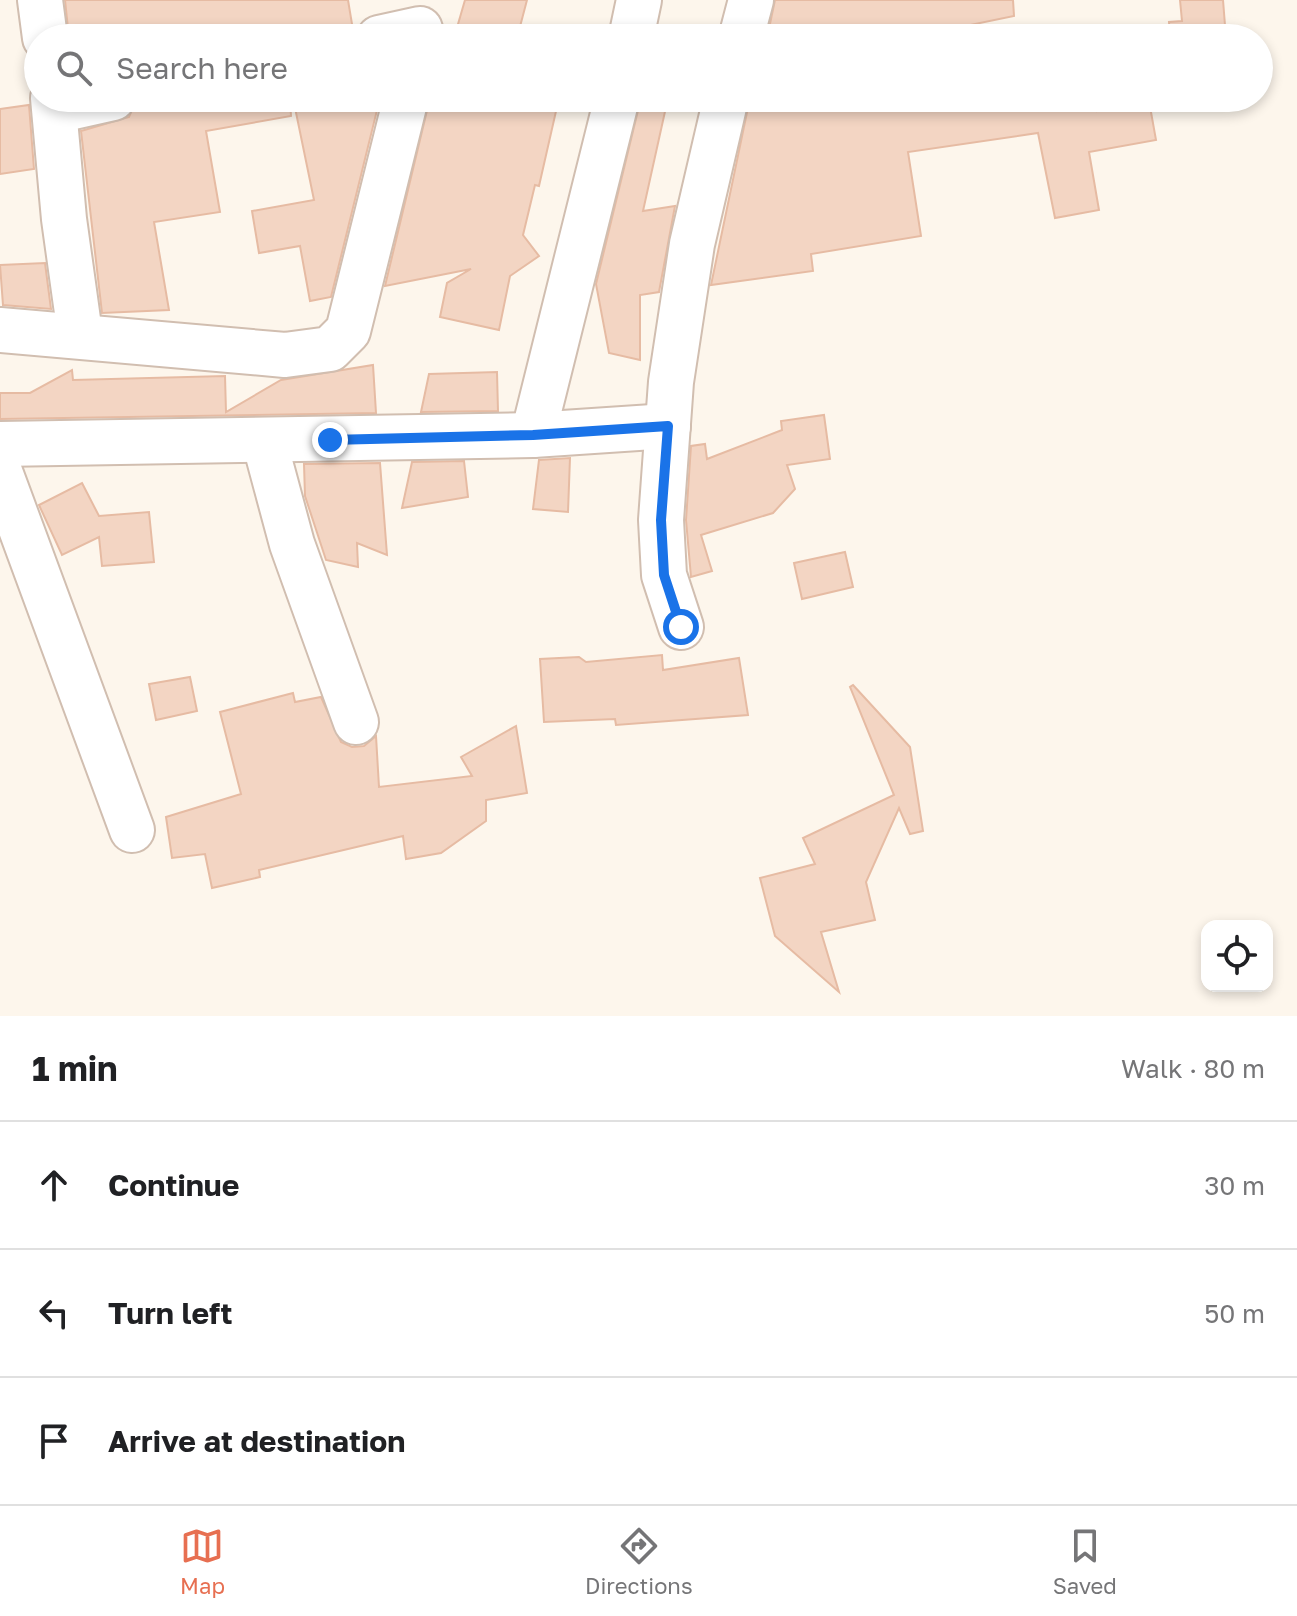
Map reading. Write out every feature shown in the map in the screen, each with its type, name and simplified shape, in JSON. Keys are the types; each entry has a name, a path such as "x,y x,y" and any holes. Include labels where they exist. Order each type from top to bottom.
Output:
{"street":[{"path":"40,0 43,24"},
{"path":"634,24 639,0"},
{"path":"745,24 751,0"},
{"path":"55,112 64,219 80,334"},
{"path":"0,330 80,334 285,355 330,349 348,331 403,112"},
{"path":"533,435 614,112"},
{"path":"681,627 664,575 661,520 668,426 692,244 723,112"},
{"path":"0,444 533,435 668,426"},
{"path":"264,440 292,544 356,722"},
{"path":"0,472 132,830"}],"building":[{"path":"65,0 348,0 352,24 68,24"},
{"path":"465,0 527,0 521,24 458,24"},
{"path":"775,0 1013,0 1014,16 975,24 770,24"},
{"path":"1180,0 1223,0 1225,24 1169,24 1182,21"},
{"path":"24,106 24,112 30,112 34,169 0,174 0,109"},
{"path":"131,112 291,112 291,116 206,131 220,212 154,222 169,310 102,313 81,131 129,117"},
{"path":"296,112 377,112 331,297 310,301 300,246 259,253 252,211 314,200"},
{"path":"427,112 556,112 539,186 535,185 523,235 539,256 510,276 499,330 440,317 447,283 471,269 385,286"},
{"path":"638,112 665,112 643,211 675,206 659,292 640,295 640,360 609,353 596,284"},
{"path":"747,112 1151,112 1156,140 1089,152 1099,210 1055,218 1038,133 908,152 921,236 811,254 813,271 711,285"},
{"path":"45,263 51,309 3,305 0,265"},
{"path":"373,365 376,413 0,419 0,393 30,393 72,370 73,380 225,376 226,412 281,380"},
{"path":"497,372 498,411 421,412 429,374"},
{"path":"824,415 830,459 787,465 795,489 773,513 701,535 712,571 691,577 686,520 691,446 705,444 707,459 782,430 781,421"},
{"path":"570,458 568,512 533,509 539,460"},
{"path":"464,461 468,497 402,508 412,462"},
{"path":"380,463 387,555 357,543 358,567 326,560 305,496 304,464"},
{"path":"82,483 99,516 149,512 154,562 102,566 99,537 62,555 39,505"},
{"path":"845,552 853,587 802,599 794,563"},
{"path":"662,655 663,670 739,658 748,715 616,725 615,719 544,722 540,659 579,657 586,662"},
{"path":"190,677 197,711 156,720 149,684"},
{"path":"853,685 910,747 923,831 910,834 899,808 866,882 875,920 821,932 839,992 775,936 760,878 815,864 803,838 894,795 850,687"},
{"path":"293,693 295,702 321,697 341,742 352,747 364,746 376,736 379,787 472,776 461,757 516,726 527,793 486,800 486,821 441,853 406,859 403,836 259,870 260,877 212,888 205,854 172,858 166,817 241,794 220,712"}],"route":[{"path":"330,440 533,435 668,426 661,520 664,575 681,627"}]}
